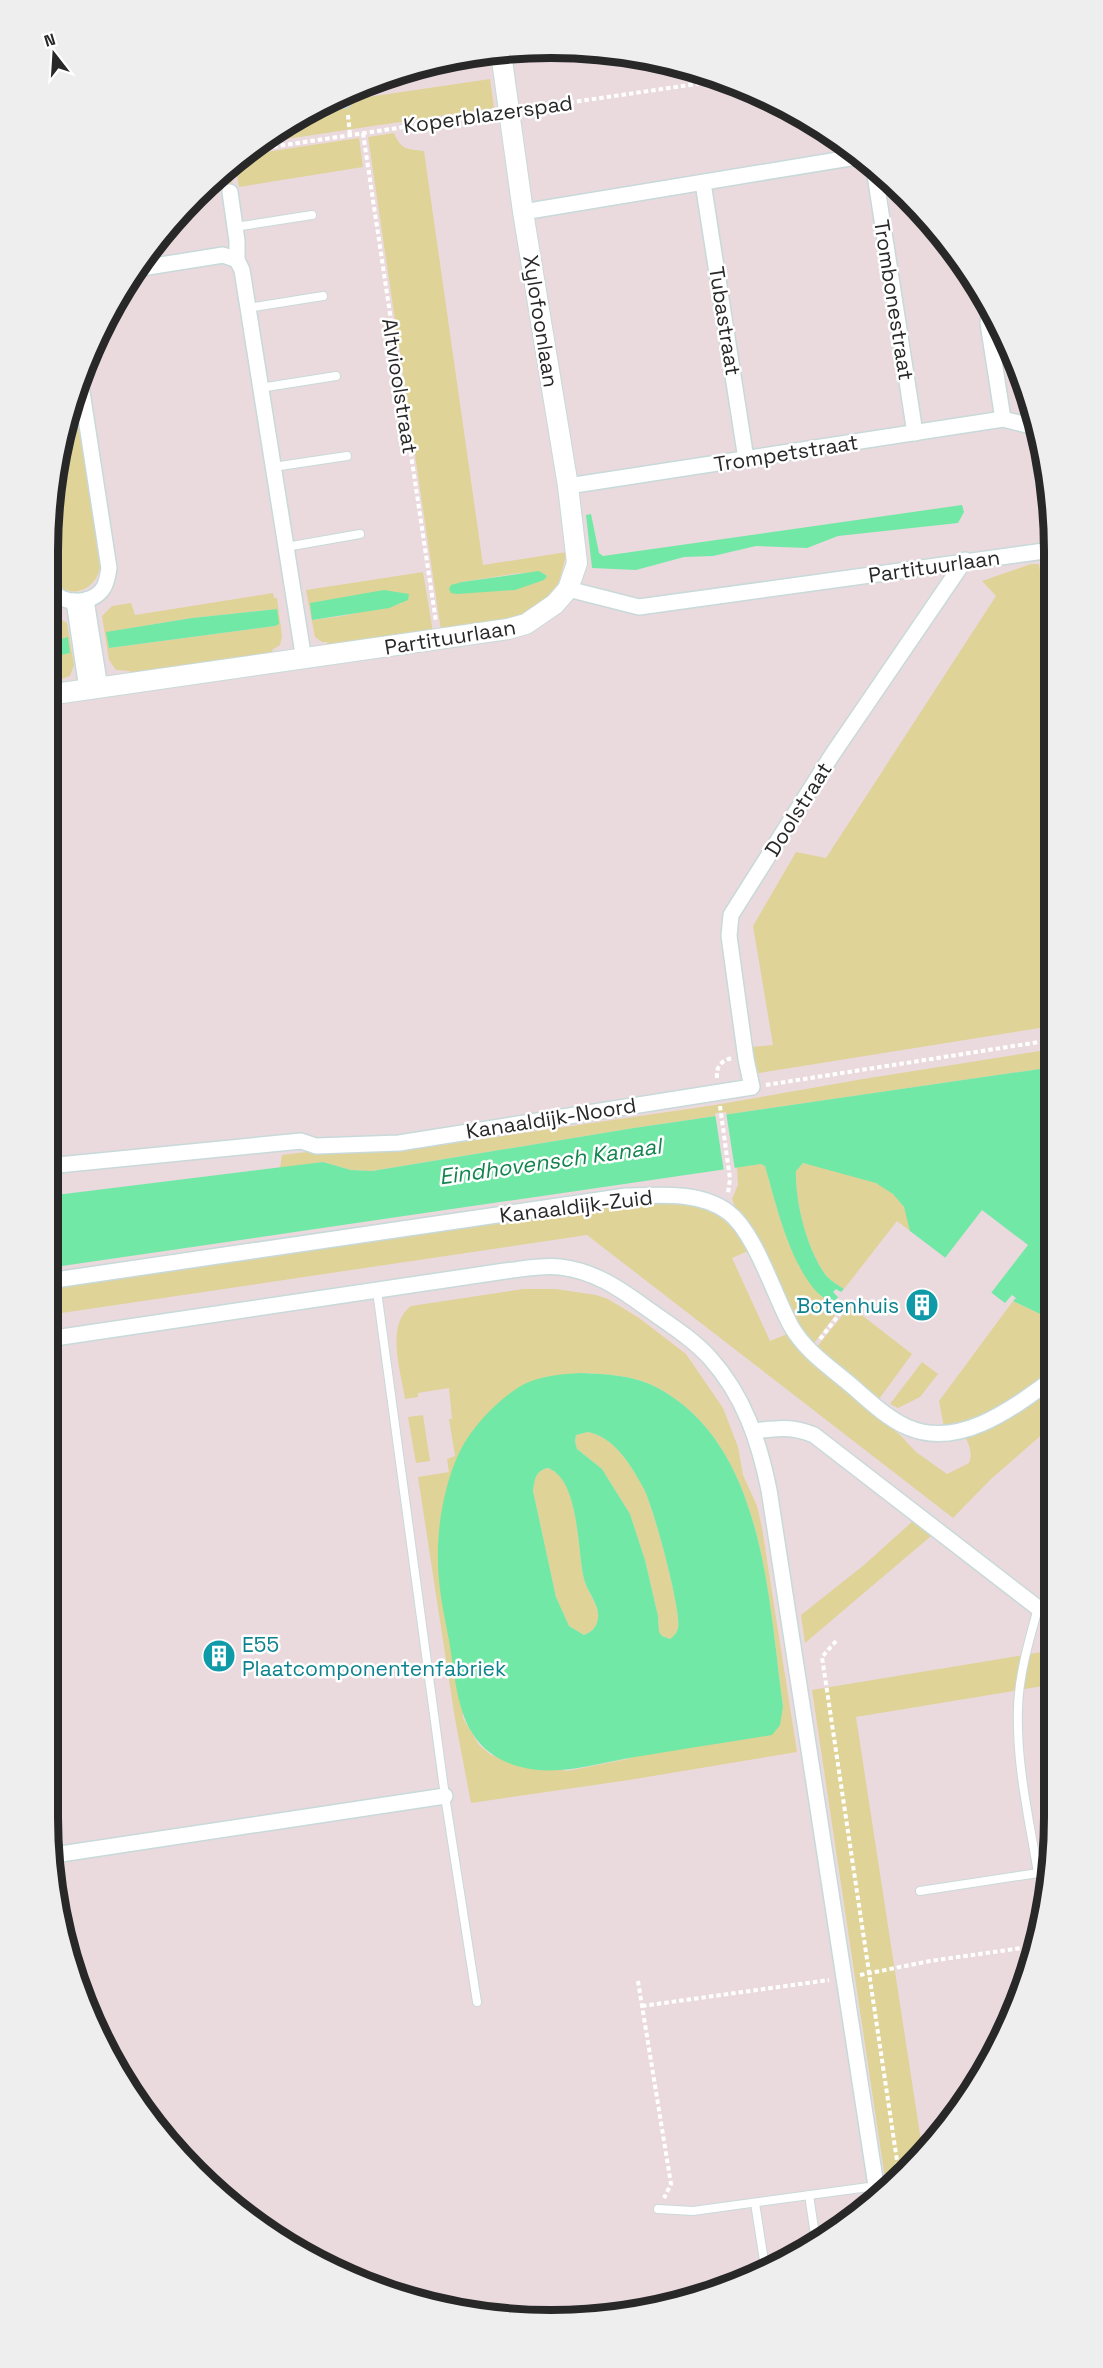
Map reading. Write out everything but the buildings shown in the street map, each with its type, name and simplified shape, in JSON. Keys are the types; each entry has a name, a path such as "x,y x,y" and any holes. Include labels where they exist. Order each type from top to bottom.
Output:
{"street":[{"name":"Xylofoonlaan","path":"502,62 523,212 568,486 577,563 568,589"},
{"path":"523,212 849,158"},
{"name":"Trombonestraat","path":"876,180 915,433"},
{"name":"Tubastraat","path":"703,183 746,459"},
{"path":"230,192 237,260 242,270 304,660"},
{"path":"150,267 223,255 237,260"},
{"path":"988,323 1003,419"},
{"path":"58,596 80,601 95,597 103,589 109,568 83,399"},
{"name":"Trompetstraat","path":"568,486 1003,419 1028,425"},
{"name":"Partituurlaan","path":"58,693 304,660 526,624 542,615 568,589 639,607 1044,551"},
{"name":"Doolstraat","path":"752,1087 729,936 731,915 832,755 965,560"},
{"path":"80,601 94,688"},
{"name":"Kanaaldijk-Noord","path":"58,1165 301,1141 316,1146 399,1143 752,1087"},
{"name":"Kanaaldijk-Zuid","path":"58,1280 626,1197 675,1196 707,1202 730,1213 752,1244 792,1328 811,1351 878,1409 906,1427 931,1434 953,1434 981,1425 1044,1384"},
{"path":"58,1338 559,1267 580,1271 610,1282 681,1333 709,1357 742,1405 754,1431 769,1490 876,2188"},
{"path":"754,1431 778,1427 799,1428 814,1435 1038,1608 1044,1610"},
{"path":"60,1854 445,1796"}],"lane":[{"path":"235,227 312,215"},
{"path":"248,308 323,296"},
{"path":"260,388 336,376"},
{"path":"273,467 347,456"},
{"path":"286,547 360,534"},
{"path":"377,1291 445,1796 477,2002"},
{"path":"920,1891 1038,1873 1018,1751 1018,1707 1022,1667 1038,1608"},
{"path":"658,2209 693,2211 809,2195 874,2189"},
{"path":"809,2195 815,2233"},
{"path":"755,2203 764,2262"}],"path":[{"name":"Koperblazerspad","path":"270,147 704,83"},
{"name":"Altvioolstraat","path":"363,133 438,639"},
{"path":"752,1087 1044,1041"},
{"path":"718,1091 716,1072 722,1061 731,1058 746,1059"},
{"path":"721,1111 729,1173"},
{"path":"811,1351 845,1307"},
{"path":"836,1641 822,1657 898,2167"},
{"path":"1020,1948 1027,1947"},
{"path":"638,1981 671,2184 658,2209"}],"shaded area":[{"path":"490,79 494,108 282,140 333,109 357,99"},
{"path":"394,133 399,143 405,148 424,151 483,565 567,552 555,591 517,619 441,631 368,137","holes":["520,573 547,576 541,581 520,585 462,582"]},
{"path":"359,138 363,167 239,187 237,172 262,152"},
{"path":"231,176 233,187 217,189"},
{"path":"78,416 100,567 92,583 85,588 78,591 63,589 58,584 60,519 68,455"},
{"path":"1031,564 1039,564 1044,599 1044,1027 753,1074 751,1047 773,1045 753,926 796,852 826,858 996,596 982,581"},
{"path":"423,572 433,632 328,647 327,642 322,642 315,637 306,590","holes":["315,602 403,603 342,616 313,620"]},
{"path":"273,593 274,598 277,598 282,636 280,645 272,650 273,656 131,676 130,671 116,670 109,660 102,616 112,606 131,603 135,615","holes":["277,609 275,626 109,648 107,632 192,618"]},
{"path":"58,617 67,623 74,665 70,676 58,680 58,656 70,653 68,638 58,640"},
{"path":"1044,1050 1044,1068 634,1128 372,1171 351,1170 323,1162 280,1168 282,1155 315,1151 334,1153 401,1151 715,1105"},
{"path":"803,1163 859,1176 886,1188 904,1208 909,1222 910,1231 897,1221 844,1289 825,1274 813,1252 803,1225 796,1171"},
{"path":"761,1164 765,1166 784,1230 805,1275 816,1291 839,1310 815,1342 811,1343 794,1319 765,1251 732,1199 738,1185 737,1167"},
{"path":"633,1202 685,1204 713,1213 738,1234 748,1251 732,1258 770,1341 787,1334 811,1362 900,1435 916,1452 947,1474 969,1463 971,1452 965,1436 1044,1390 1044,1433 991,1479 953,1518 587,1235 58,1314 58,1288"},
{"path":"523,1289 556,1289 596,1295 608,1299 639,1318 686,1354 723,1408 738,1447 743,1475 757,1506 797,1752 471,1803 455,1719 418,1477 449,1472 447,1459 455,1456 449,1419 452,1419 449,1388 418,1393 418,1397 405,1399 398,1363 397,1337 403,1314 411,1306","holes":["581,1373 629,1378 656,1387 692,1413 720,1446 740,1485 755,1528 765,1573 783,1706 627,1759 567,1771 491,1755 479,1745 463,1718 445,1499 461,1449 501,1401 521,1386 546,1377"]},
{"path":"1013,1301 1044,1316 1044,1375 988,1415 967,1424 944,1427 939,1401"},
{"path":"850,1306 912,1354 879,1399 816,1348"},
{"path":"922,1362 938,1374 920,1397 898,1408 890,1404"},
{"path":"423,1415 430,1461 416,1463 408,1417"},
{"path":"588,1432 606,1440 622,1454 648,1499 660,1536 676,1602 678,1628 670,1639 659,1632 658,1616 645,1560 630,1514 602,1469 577,1449 576,1435"},
{"path":"548,1468 558,1475 566,1486 572,1501 584,1579 598,1613 597,1624 592,1631 584,1635 569,1626 556,1597 533,1491 538,1473"},
{"path":"913,1521 931,1536 805,1643 801,1615 864,1565"},
{"path":"1044,1652 1044,1686 856,1717 921,2143 885,2179 812,1690"}],"water":[{"path":"962,505 964,512 958,523 838,536 807,548 756,546 713,556 684,557 636,570 592,568 586,515 591,514 599,553 603,556"},
{"path":"539,571 547,576 544,580 515,590 457,594 451,593 449,589 451,585 462,582"},
{"path":"384,590 409,594 408,600 389,608 312,620 310,603"},
{"path":"277,609 279,624 275,626 109,648 106,632 192,618"},
{"path":"68,637 70,653 58,656 58,640"},
{"name":"Eindhovensch Kanaal","path":"1044,1068 1044,1316 1013,1301 1016,1298 1012,1295 1005,1303 910,1231 904,1207 893,1194 876,1183 803,1163 796,1171 796,1183 803,1225 813,1252 825,1274 844,1289 841,1292 836,1289 833,1292 838,1297 832,1304 814,1289 797,1261 784,1230 765,1166 761,1164 58,1267 58,1195 323,1162 351,1170 372,1171 634,1128"},
{"path":"573,1373 619,1376 656,1387 692,1413 720,1446 740,1485 755,1528 765,1573 783,1706 780,1725 772,1735 573,1769 545,1770 517,1766 497,1757 482,1746 471,1732 464,1716 455,1679 439,1580 439,1532 446,1489 455,1461 466,1440 494,1407 526,1383 549,1376","holes":["588,1432 606,1440 622,1454 648,1499 660,1536 676,1602 678,1628 670,1639 659,1632 658,1616 645,1560 630,1514 602,1469 577,1449 576,1435","548,1468 558,1475 566,1486 572,1501 584,1579 597,1608 597,1624 592,1631 584,1635 569,1626 556,1597 533,1491 538,1473"]}],"pier":[{"path":"726,1112 735,1170 724,1172 715,1113"},
{"path":"982,1210 1028,1245 991,1293 945,1258"}],"place":[{"name":"Botenhuis","path":"922,1305"},
{"name":"E55 Plaatcomponentenfabriek","path":"219,1656"}]}
